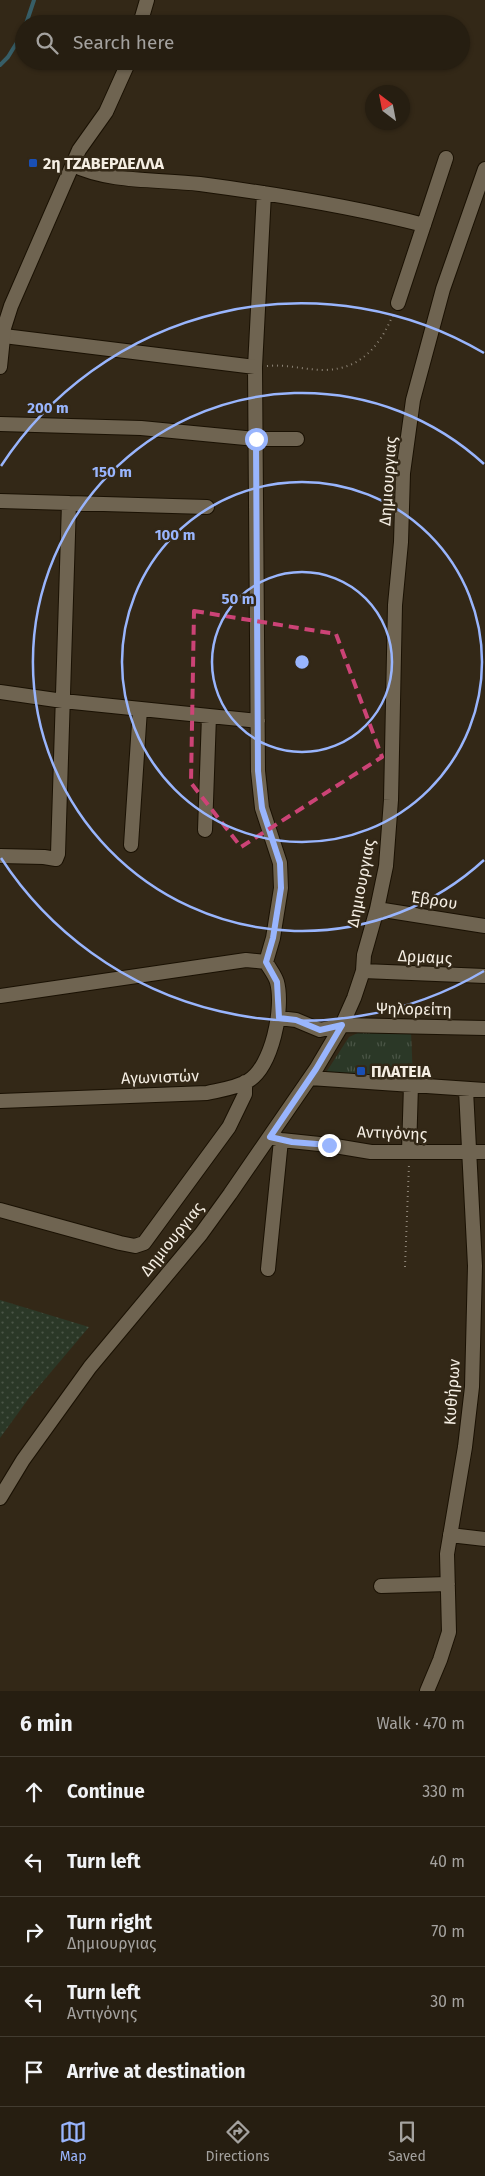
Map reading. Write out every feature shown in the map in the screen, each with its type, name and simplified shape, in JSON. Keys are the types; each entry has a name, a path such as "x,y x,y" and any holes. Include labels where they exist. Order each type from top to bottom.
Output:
{"street":[{"path":"143,15 147,0"},
{"path":"0,367 2,331 11,306 73,165 90,132 106,112 124,70"},
{"path":"398,303 446,158"},
{"path":"73,165 95,173 264,193 334,204 424,225"},
{"name":"Δημιουργιας","path":"0,1498 22,1460 90,1367 201,1234 276,1138 342,1025 362,971 364,955 377,909 386,866 391,800 395,605 401,542 403,473 413,400 443,289 485,169"},
{"path":"0,1210 120,1243 136,1246 144,1243 228,1127 245,1094 245,1082 249,1081 261,1066 279,1018 277,982 266,962 273,938 281,880 280,863 262,808 258,771 255,367 264,193"},
{"path":"2,331 255,367"},
{"path":"0,424 141,428 256,439 297,439"},
{"path":"0,501 207,507"},
{"path":"0,856 56,859 69,503"},
{"path":"0,692 63,701 258,721"},
{"path":"131,845 140,709"},
{"path":"205,830 209,716"},
{"name":"Έβρου","path":"377,909 485,926"},
{"path":"0,996 246,960 266,962"},
{"name":"Δρμαμς","path":"362,971 485,976"},
{"name":"Ψηλορείτη","path":"279,1018 296,1020 320,1030 342,1025 485,1028"},
{"path":"310,1078 485,1090"},
{"name":"Αγωνιστών","path":"0,1101 207,1093 245,1082"},
{"path":"409,1151 411,1085"},
{"name":"Κυθήρων","path":"427,1691 440,1660 448,1632 447,1554 465,1447 472,1387 479,1355 480,1268 468,1152 466,1090"},
{"path":"268,1269 276,1138"},
{"name":"Αντιγόνης","path":"276,1138 371,1152 485,1152"},
{"path":"450,1535 485,1539"},
{"path":"381,1586 448,1584"}],"path":[{"path":"255,367 284,364 327,370 350,364 370,354 386,333 398,303"},
{"path":"406,1267 409,1151"}],"highlighted area":[{"path":"194,611 336,634 382,757 241,847 191,783"}],"green space":[{"path":"360,1032 411,1032 413,1079 325,1074 349,1037"},
{"path":"0,1300 89,1327 29,1398 0,1438"}],"waterway":[{"path":"29,15 34,0"},
{"path":"0,65 15,46"}],"place":[{"name":"2η ΤΖΑΒΕΡΔΕΛΛΑ","path":"33,163"},
{"name":"ΠΛΑΤΕΙΑ","path":"361,1071"}],"route":[{"path":"256,439 258,771 262,808 280,863 281,888 273,938 266,962 277,982 279,1018 296,1020 320,1030 342,1025 316,1069 270,1137 292,1142 329,1145"}]}
